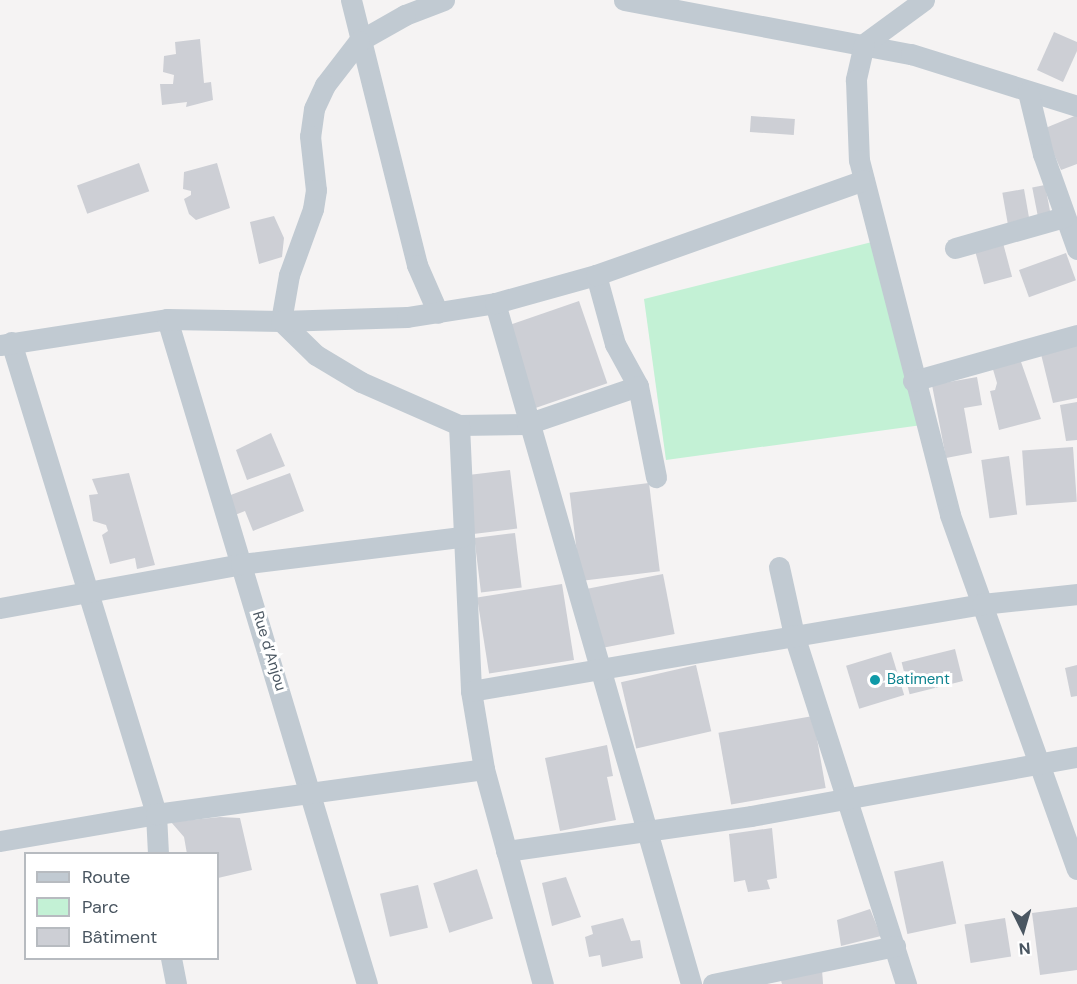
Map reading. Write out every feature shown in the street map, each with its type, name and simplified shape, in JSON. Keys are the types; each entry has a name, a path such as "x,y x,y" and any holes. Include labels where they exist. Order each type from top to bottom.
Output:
{"street":[{"path":"351,0 359,41 417,265 438,313"},
{"path":"281,321 289,275 316,190 310,136 314,109 336,69 359,41 405,15 444,0"},
{"path":"624,0 911,54 1077,106"},
{"path":"924,0 864,44 856,80 855,118 864,180 913,381 950,515 1077,868"},
{"path":"1028,92 1065,217 1077,249"},
{"path":"158,852 156,814 87,591 5,344 167,319 281,321 438,313 495,303 596,275 864,180"},
{"path":"956,248 1065,217"},
{"path":"596,275 615,344 638,386 656,477"},
{"path":"495,303 598,667 649,830 691,984"},
{"name":"Rue d’Anjou","path":"167,319 313,794 368,984"},
{"path":"281,321 316,355 360,382 459,425 528,424 638,386"},
{"path":"913,381 1077,335"},
{"path":"459,425 461,537 471,691 484,770 543,984"},
{"path":"0,608 242,564 461,537"},
{"path":"779,567 794,635 845,801 906,984"},
{"path":"471,691 598,667 982,604 1077,594"},
{"path":"506,851 845,801 1077,757"},
{"path":"0,840 156,814 484,770"},
{"path":"713,984 895,946"},
{"path":"171,960 176,984"}],"green space":[{"path":"876,241 922,425 666,460 644,299"}],"building":[{"path":"1054,32 1077,42 1077,51 1063,82 1037,70"},
{"path":"200,39 204,83 211,82 213,100 186,107 187,102 162,105 160,84 173,84 174,75 163,72 164,56 176,54 175,42"},
{"path":"1077,115 1077,164 1061,170 1043,129"},
{"path":"751,116 795,119 794,135 750,132"},
{"path":"139,163 149,191 87,214 77,186"},
{"path":"217,163 230,208 196,220 189,214 184,199 191,195 191,191 183,189 184,172"},
{"path":"1045,185 1051,217 1039,220 1032,187"},
{"path":"1024,189 1030,223 1008,227 1002,193"},
{"path":"274,216 284,238 282,257 259,264 250,222"},
{"path":"1003,243 1012,277 984,284 975,251"},
{"path":"1066,253 1076,280 1029,297 1019,270"},
{"path":"579,301 607,383 535,408 507,326"},
{"path":"1077,341 1077,398 1053,403 1040,350"},
{"path":"1020,359 1041,419 999,430 990,391 995,390 997,383 992,366"},
{"path":"977,377 982,405 964,408 972,453 946,458 932,385"},
{"path":"1077,402 1077,440 1066,441 1060,405"},
{"path":"271,433 285,466 247,480 236,450"},
{"path":"1073,447 1077,502 1026,505 1022,451"},
{"path":"1009,456 1017,514 989,518 981,460"},
{"path":"510,470 517,529 474,534 466,475"},
{"path":"129,473 155,565 137,569 135,558 110,564 102,535 108,531 106,525 93,521 89,495 98,494 92,479"},
{"path":"290,473 304,511 253,531 245,511 235,515 228,496"},
{"path":"649,483 660,571 580,581 570,493"},
{"path":"515,533 522,588 481,593 474,538"},
{"path":"663,574 675,634 599,649 587,589"},
{"path":"562,584 574,660 489,674 477,597"},
{"path":"955,649 963,681 910,694 902,662"},
{"name":"Batiment","path":"891,652 904,695 859,709 846,666"},
{"path":"696,665 711,731 636,749 621,682"},
{"path":"1077,665 1077,696 1071,697 1065,668"},
{"path":"813,716 826,788 731,805 718,733"},
{"path":"607,745 613,776 607,777 616,820 560,831 545,758"},
{"path":"220,817 240,818 252,870 219,878 219,852 187,852 184,837 171,822"},
{"path":"772,828 777,878 767,880 770,889 748,892 745,880 734,882 729,834"},
{"path":"943,861 956,924 907,934 894,871"},
{"path":"477,869 493,918 449,933 433,883"},
{"path":"566,877 581,917 552,926 542,883"},
{"path":"418,885 428,928 390,937 380,894"},
{"path":"1077,907 1077,970 1040,975 1032,913"},
{"path":"870,909 881,936 841,946 837,920"},
{"path":"623,918 631,941 640,940 643,958 602,967 600,955 589,957 585,937 593,934 591,926"},
{"path":"1005,918 1011,957 971,963 965,924"},
{"path":"822,969 823,984 782,984 779,974"}],"place":[{"name":"Batiment","path":"875,680"}]}
